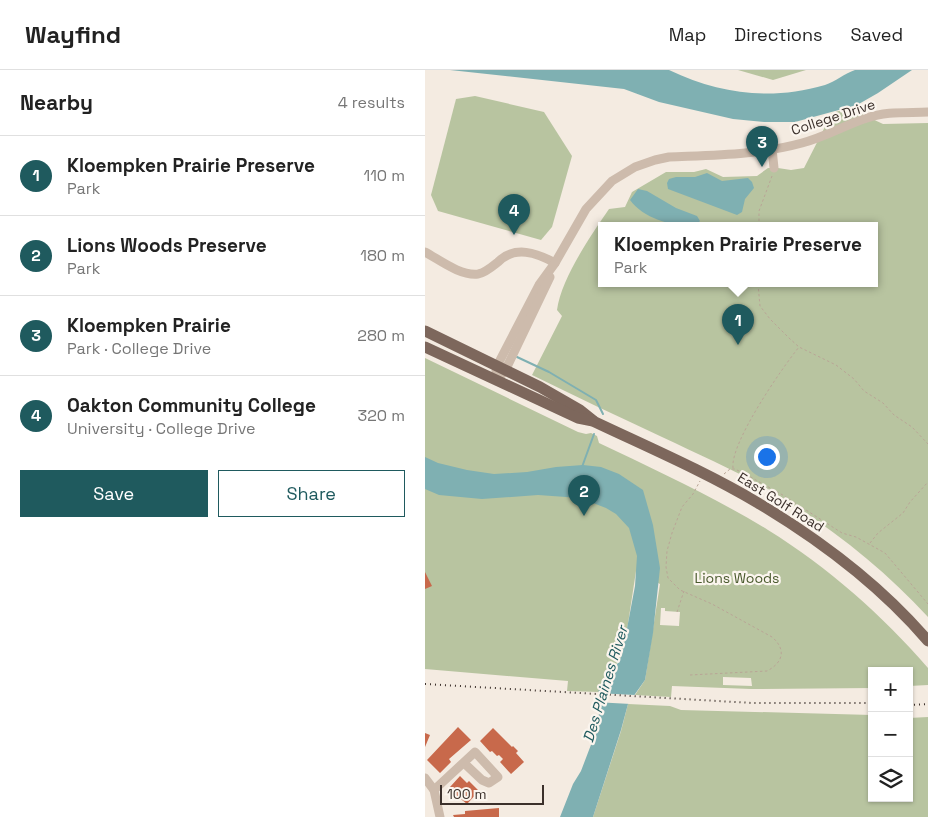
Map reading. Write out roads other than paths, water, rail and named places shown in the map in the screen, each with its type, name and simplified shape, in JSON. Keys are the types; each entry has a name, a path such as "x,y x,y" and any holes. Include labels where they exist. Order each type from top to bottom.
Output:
{"main road":[{"name":"East Golf Road","path":"425,331 501,368 580,410 595,422"},
{"name":"East Golf Road","path":"425,347 578,418 595,422 717,480 766,508 799,528 837,556 871,584 928,641"}],"street":[{"name":"College Drive","path":"495,380 545,288 555,263 586,210 612,182 635,167 655,160 669,158 731,155 772,150 811,140 866,118 895,113 928,112"},
{"path":"772,150 774,168"},
{"path":"425,252 467,274 481,274 511,253 537,254 555,263"},
{"path":"434,790 475,752 498,777 489,784 464,763"},
{"path":"425,778 434,790 440,817"}],"water":[{"path":"450,70 669,70 707,85 726,90 765,94 805,90 825,85 855,70 912,70 857,105 795,122 764,122 733,119 659,102 624,89"},
{"path":"707,173 722,181 748,178 752,182 754,188 745,199 742,212 737,215 668,189 667,183 669,179 695,177"},
{"path":"638,189 647,191 676,208 697,216 700,221 664,222 642,212 630,200"},
{"name":"Des Plaines River","path":"425,457 438,463 494,474 583,465 601,467 619,474 643,490 653,525 660,568 653,633 645,680 628,704 593,817 560,817 573,784 581,771 597,729 599,713 596,702 599,689 613,672 622,655 635,586 637,556 629,528 616,514 580,498 538,495 482,499 439,495 425,489"}],"waterway":[{"path":"517,357 549,372 596,400 603,414"},
{"path":"582,467 594,434"}],"railway":[{"path":"425,684 752,703 868,703"},
{"path":"913,705 928,704"}],"place":[{"name":"Kloempken Prairie","path":"762,167"},
{"name":"Oakton Community College","path":"514,235"},
{"name":"Kloempken Prairie Preserve","path":"738,345"},
{"name":"Lions Woods Preserve","path":"584,516"}],"park label":[{"name":"Lions Woods","path":"737,578"}]}
